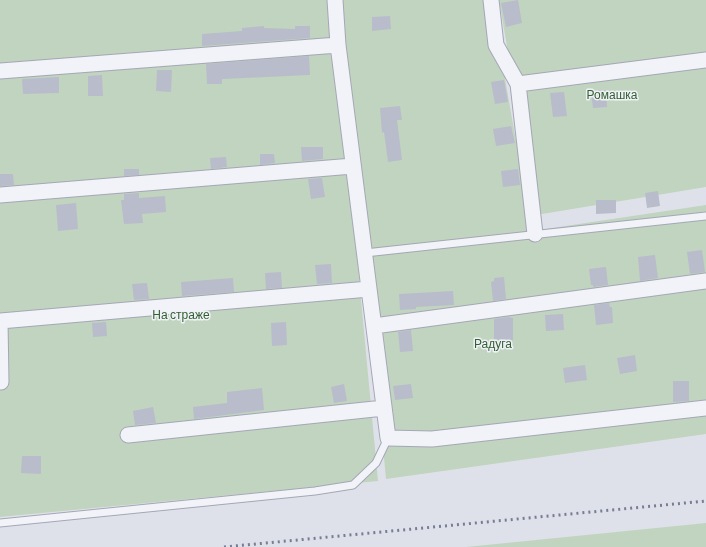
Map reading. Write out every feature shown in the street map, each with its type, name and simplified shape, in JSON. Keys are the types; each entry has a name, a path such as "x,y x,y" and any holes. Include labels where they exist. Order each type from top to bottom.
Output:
{"street":[{"path":"335,0 338,45 388,438 432,439 706,408"},
{"path":"491,0 496,45 518,84 535,234"},
{"path":"0,71 338,45"},
{"path":"518,84 706,60"},
{"path":"0,195 354,166"},
{"path":"374,326 706,281"},
{"path":"1,382 0,321 369,289"},
{"path":"128,435 384,408"}],"lane":[{"path":"365,253 706,216"},
{"path":"0,523 315,491 353,485 376,463 388,438"}],"green space":[{"name":"На страже","path":"0,0 333,0 378,481 0,517"},
{"name":"Радуга","path":"341,0 491,0 532,231 706,205 706,434 386,479"},
{"name":"Ромашка","path":"499,0 706,0 706,187 536,215"},
{"path":"706,523 706,547 466,547"}],"building":[{"path":"518,0 522,23 506,27 501,3"},
{"path":"390,16 391,29 372,31 372,17"},
{"path":"264,26 264,28 295,29 295,26 310,26 310,38 202,46 202,34 242,31 242,28"},
{"path":"309,56 310,75 222,79 222,84 207,84 206,64"},
{"path":"157,70 172,70 171,92 156,91"},
{"path":"102,75 103,96 88,96 88,76"},
{"path":"59,77 59,93 23,94 22,79"},
{"path":"504,80 508,102 495,104 491,82"},
{"path":"606,90 607,107 593,108 591,91"},
{"path":"564,92 567,116 553,117 550,93"},
{"path":"400,106 402,120 397,120 402,160 388,162 384,132 382,133 380,108"},
{"path":"511,126 515,143 496,146 493,129"},
{"path":"301,147 323,147 323,159 302,161"},
{"path":"260,154 274,154 275,163 260,165"},
{"path":"226,157 227,167 211,169 210,158"},
{"path":"124,169 139,169 139,175 124,176"},
{"path":"518,169 520,185 503,187 501,171"},
{"path":"0,174 13,174 14,185 0,186"},
{"path":"322,178 325,197 311,199 308,179"},
{"path":"658,191 660,206 647,208 645,193"},
{"path":"139,193 139,198 165,196 166,212 142,214 143,223 124,224 121,200 124,200 124,194"},
{"path":"596,200 616,200 616,213 596,214"},
{"path":"76,203 78,229 58,231 56,205"},
{"path":"702,250 705,272 690,274 687,252"},
{"path":"655,255 658,278 640,281 638,257"},
{"path":"331,264 332,283 317,284 315,265"},
{"path":"606,267 608,285 593,287 593,285 591,285 589,269"},
{"path":"281,272 282,288 266,289 265,273"},
{"path":"504,277 506,299 493,301 491,282 494,281 494,278"},
{"path":"233,278 234,292 182,296 181,282"},
{"path":"147,283 149,299 134,300 132,284"},
{"path":"453,291 454,305 416,307 416,309 400,310 399,294"},
{"path":"609,303 610,307 612,307 613,323 596,325 594,305"},
{"path":"563,314 564,330 546,331 545,315"},
{"path":"508,317 513,318 513,340 494,340 494,319"},
{"path":"106,322 107,336 93,337 92,323"},
{"path":"286,322 287,345 272,346 271,323"},
{"path":"411,330 413,351 400,352 398,332"},
{"path":"635,355 637,371 620,374 617,358"},
{"path":"585,365 587,380 565,383 563,368"},
{"path":"673,381 689,381 689,401 673,402"},
{"path":"344,384 347,401 334,403 331,387"},
{"path":"411,384 413,398 395,400 393,386"},
{"path":"262,388 264,410 194,419 193,407 227,403 227,392"},
{"path":"153,407 156,423 135,425 133,411"},
{"path":"22,456 41,456 41,474 21,473"}],"railway":[{"path":"224,547 706,501"}]}
